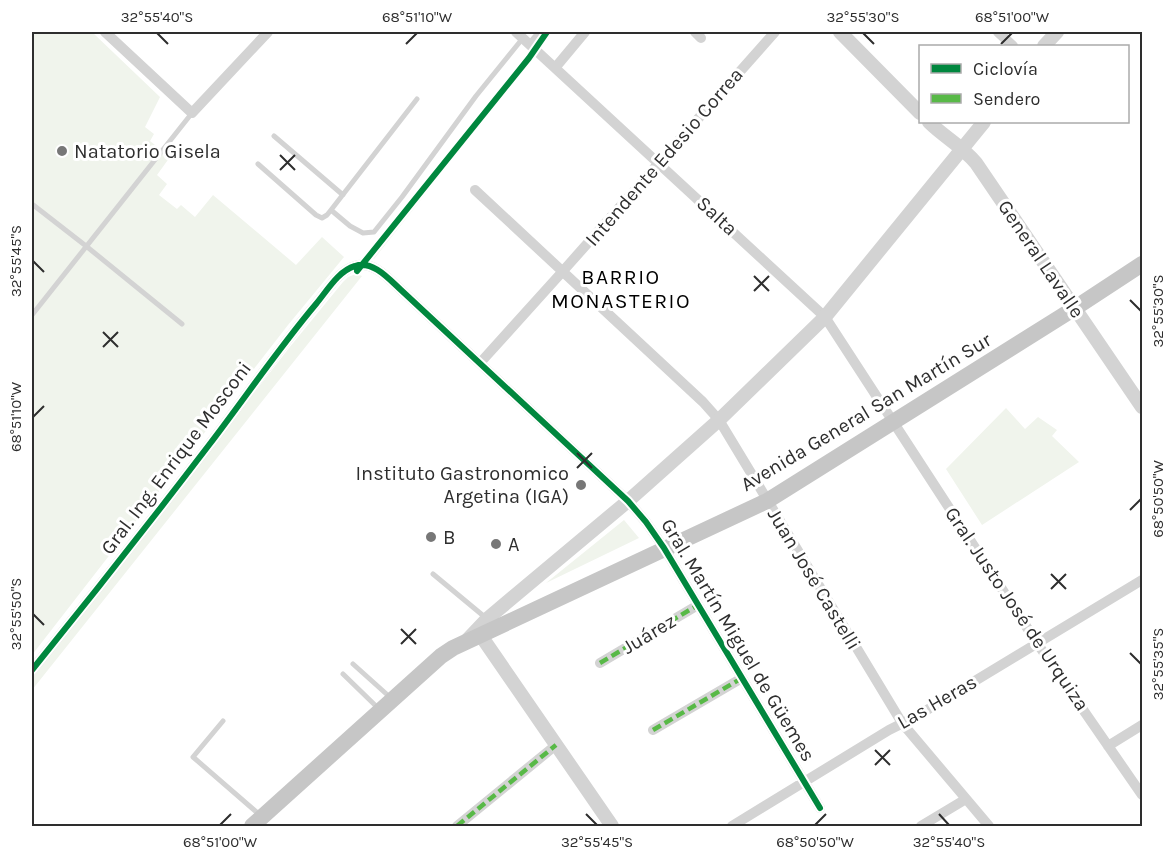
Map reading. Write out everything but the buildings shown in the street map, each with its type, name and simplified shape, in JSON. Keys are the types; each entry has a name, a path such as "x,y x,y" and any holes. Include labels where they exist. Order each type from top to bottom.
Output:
{"main road":[{"name":"Avenida General San Martín Sur","path":"257,822 441,656 478,631 767,501 1143,264"}],"street":[{"path":"105,32 192,113 268,32"},
{"path":"523,38 542,32"},
{"path":"555,68 585,32"},
{"name":"Intendente Edesio Correa","path":"480,363 775,32"},
{"path":"840,32 919,111"},
{"path":"998,32 1012,45"},
{"path":"1045,45 1057,32"},
{"name":"Salta","path":"523,38 825,317 894,421"},
{"name":"General Lavalle","path":"930,123 976,163 1143,407"},
{"path":"612,826 478,631 718,420 825,317 983,123"},
{"name":"Juan José Castelli","path":"475,190 703,402 718,420 902,723 989,826"},
{"name":"Gral. Martín Miguel de Güemes","path":"350,268 357,265 366,266 380,272 628,501 654,531 820,808"},
{"name":"Gral. Ing. Enrique Mosconi","path":"32,670 210,444 288,338 341,274 350,268"},
{"name":"Gral. Justo José de Urquiza","path":"894,421 1037,643 1143,795"},
{"name":"Las Heras","path":"732,826 1143,580"},
{"name":"Juárez","path":"600,663 698,605"},
{"path":"653,730 742,678"},
{"path":"1108,746 1143,724"},
{"path":"457,826 556,745"},
{"path":"921,826 966,799"}],"lane":[{"path":"331,210 363,234 374,232 476,96 523,38"},
{"path":"258,164 315,215 322,218 343,195 417,99"},
{"path":"32,315 192,113"},
{"path":"274,136 343,195"},
{"path":"32,204 182,324"},
{"path":"433,574 478,631"},
{"path":"353,664 387,705"},
{"path":"342,674 387,705"},
{"path":"224,721 193,757 257,822"}],"shaded area":[{"path":"32,32 92,32 160,97 145,127 154,134 150,141 170,157 157,175 167,184 159,195 177,209 181,205 195,217 213,195 296,265 322,237 344,257 288,325 32,655"},
{"path":"528,52 534,57 374,259 367,253"},
{"path":"356,274 362,276 32,690 32,678 289,348 343,282"},
{"path":"1006,408 1025,429 1038,417 1057,430 1052,436 1079,462 982,525 946,469"},
{"path":"624,520 639,538 546,583"}],"marked path":[{"path":"600,663 698,605"},
{"path":"653,730 742,678"},
{"path":"457,826 556,745"}],"cycle path":[{"path":"357,271 529,58 547,32"},
{"path":"32,670 165,502 333,282 343,272 355,266 368,266 391,281 628,501 646,522 664,548 820,808"}],"place":[{"name":"Natatorio Gisela","path":"62,151"},
{"name":"Instituto Gastronomico Argetina (IGA)","path":"581,485"},
{"name":"B","path":"431,537"},
{"name":"A","path":"496,544"}],"district":[{"name":"BARRIO MONASTERIO","path":"621,289"}]}
